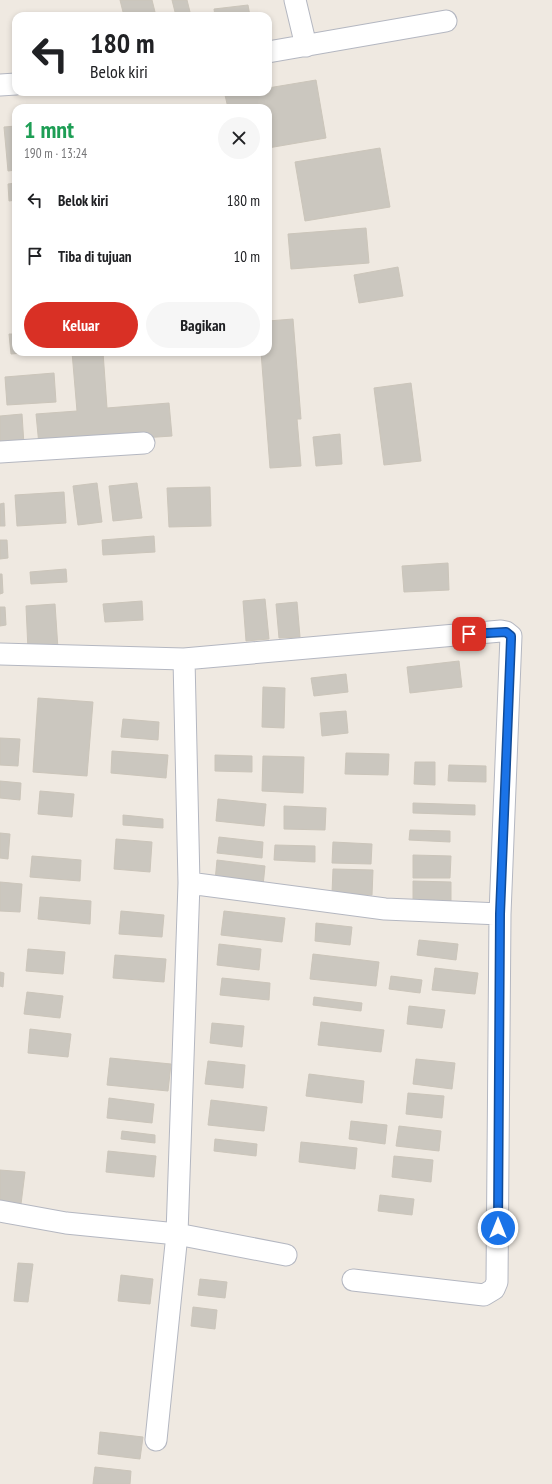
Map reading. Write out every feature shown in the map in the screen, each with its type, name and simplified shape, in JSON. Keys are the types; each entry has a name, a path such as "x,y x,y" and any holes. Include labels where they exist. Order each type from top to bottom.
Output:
{"street":[{"path":"295,0 306,46"},
{"path":"272,51 446,21"},
{"path":"0,85 12,84"},
{"path":"0,452 144,443"},
{"path":"0,654 184,659 501,631 509,633 511,639 500,914 497,1282 494,1289 484,1295 353,1280"},
{"path":"156,1440 177,1234 189,883 184,659"},
{"path":"189,883 385,908 500,914"},
{"path":"0,1211 66,1223 177,1234 286,1255"}],"building":[{"path":"120,0 152,0 155,12 123,12"},
{"path":"172,0 187,0 190,12 175,12"},
{"path":"248,5 249,12 214,12 214,9"},
{"path":"316,80 326,138 272,147 272,104 227,104 225,96 272,96 272,87"},
{"path":"12,126 12,170 8,171 4,127"},
{"path":"380,148 390,207 305,221 295,162"},
{"path":"8,184 12,184 12,201 9,201"},
{"path":"366,228 369,263 291,269 288,234"},
{"path":"398,267 403,296 359,303 354,275"},
{"path":"293,319 301,419 297,419 301,466 270,468 261,356 272,356 272,321"},
{"path":"9,334 12,334 11,354"},
{"path":"72,356 103,356 107,408 169,403 172,436 39,445 36,414 77,411"},
{"path":"54,373 56,402 7,405 5,377"},
{"path":"411,383 421,461 384,465 374,388"},
{"path":"22,414 24,445 0,447 0,416"},
{"path":"340,434 342,464 316,466 313,437"},
{"path":"97,483 102,522 78,525 73,486"},
{"path":"137,483 142,518 113,521 109,486"},
{"path":"210,487 211,526 169,527 167,488"},
{"path":"64,492 66,523 17,526 15,495"},
{"path":"4,503 5,526 0,526 0,504"},
{"path":"154,536 155,552 103,555 102,540"},
{"path":"0,540 7,540 8,558 0,559"},
{"path":"448,563 449,590 404,592 402,566"},
{"path":"66,569 67,582 31,584 30,572"},
{"path":"0,574 2,574 3,593 0,594"},
{"path":"265,599 269,639 246,641 243,601"},
{"path":"142,601 143,620 105,622 103,604"},
{"path":"297,602 300,637 279,638 276,604"},
{"path":"55,604 58,649 28,650 26,606"},
{"path":"0,607 5,607 6,625 0,626"},
{"path":"459,661 462,687 410,693 407,667"},
{"path":"346,674 348,692 314,696 311,678"},
{"path":"263,687 285,688 284,728 262,727"},
{"path":"38,698 93,702 87,776 33,772"},
{"path":"346,711 348,733 322,736 320,713"},
{"path":"123,719 159,722 158,740 121,737"},
{"path":"0,738 20,739 18,766 0,765"},
{"path":"112,751 168,755 166,778 111,773"},
{"path":"346,753 389,754 388,775 345,774"},
{"path":"215,755 252,756 252,772 215,771"},
{"path":"263,756 304,757 303,793 262,791"},
{"path":"415,762 435,762 435,785 414,784"},
{"path":"449,765 486,766 486,782 448,781"},
{"path":"0,781 21,783 20,800 0,798"},
{"path":"40,791 74,794 72,817 38,814"},
{"path":"218,799 266,804 264,826 216,821"},
{"path":"413,803 475,805 475,815 413,813"},
{"path":"284,806 326,808 325,830 284,829"},
{"path":"123,815 163,819 163,828 123,825"},
{"path":"410,830 450,831 450,842 409,840"},
{"path":"0,833 10,834 8,859 0,858"},
{"path":"219,837 263,842 262,858 217,853"},
{"path":"116,839 152,842 150,872 114,869"},
{"path":"333,842 372,844 371,864 332,863"},
{"path":"275,845 315,846 315,862 274,860"},
{"path":"413,855 451,856 450,878 413,878"},
{"path":"32,856 81,860 80,881 30,877"},
{"path":"217,860 265,866 263,886 215,881"},
{"path":"333,869 373,870 372,895 332,893"},
{"path":"413,881 451,882 451,901 413,900"},
{"path":"0,882 22,884 20,912 0,911"},
{"path":"40,897 91,901 90,924 38,919"},
{"path":"121,911 164,915 162,937 119,934"},
{"path":"224,911 285,918 282,942 221,935"},
{"path":"316,923 352,927 350,945 315,941"},
{"path":"419,940 458,944 456,960 417,955"},
{"path":"219,944 261,949 259,970 217,965"},
{"path":"28,949 65,952 63,974 26,971"},
{"path":"313,954 379,962 376,986 310,979"},
{"path":"115,955 166,959 164,982 113,978"},
{"path":"435,968 478,973 475,994 432,990"},
{"path":"0,972 4,973 3,987 0,986"},
{"path":"391,976 422,980 420,993 389,989"},
{"path":"222,978 270,983 269,1000 220,995"},
{"path":"27,992 63,996 60,1018 24,1014"},
{"path":"314,997 362,1003 361,1011 313,1005"},
{"path":"409,1006 445,1010 442,1028 407,1024"},
{"path":"321,1022 384,1030 381,1052 318,1045"},
{"path":"212,1023 244,1026 242,1047 210,1043"},
{"path":"30,1029 71,1034 68,1057 28,1053"},
{"path":"110,1058 171,1064 168,1091 107,1085"},
{"path":"416,1059 455,1063 452,1089 413,1084"},
{"path":"208,1061 245,1065 243,1088 205,1084"},
{"path":"309,1074 364,1081 362,1103 306,1096"},
{"path":"408,1093 444,1096 442,1118 406,1114"},
{"path":"109,1098 154,1104 152,1123 107,1118"},
{"path":"211,1100 267,1107 264,1131 208,1125"},
{"path":"351,1121 387,1125 385,1144 349,1139"},
{"path":"399,1126 441,1131 439,1151 396,1146"},
{"path":"122,1131 155,1135 155,1143 121,1139"},
{"path":"215,1139 257,1144 256,1156 214,1151"},
{"path":"301,1142 357,1148 355,1169 299,1162"},
{"path":"108,1151 156,1156 154,1177 106,1172"},
{"path":"394,1156 433,1160 431,1182 392,1177"},
{"path":"0,1170 25,1172 21,1204 0,1202"},
{"path":"380,1195 414,1199 412,1215 378,1211"},
{"path":"18,1263 33,1264 28,1302 14,1301"},
{"path":"121,1275 153,1279 150,1304 118,1301"},
{"path":"200,1279 227,1282 225,1298 198,1295"},
{"path":"193,1307 217,1310 215,1329 191,1326"},
{"path":"100,1432 143,1437 140,1459 98,1454"},
{"path":"95,1467 131,1471 130,1484 93,1484"}],"route":[{"path":"469,634 501,631 509,633 511,636 500,914 498,1228"}]}
